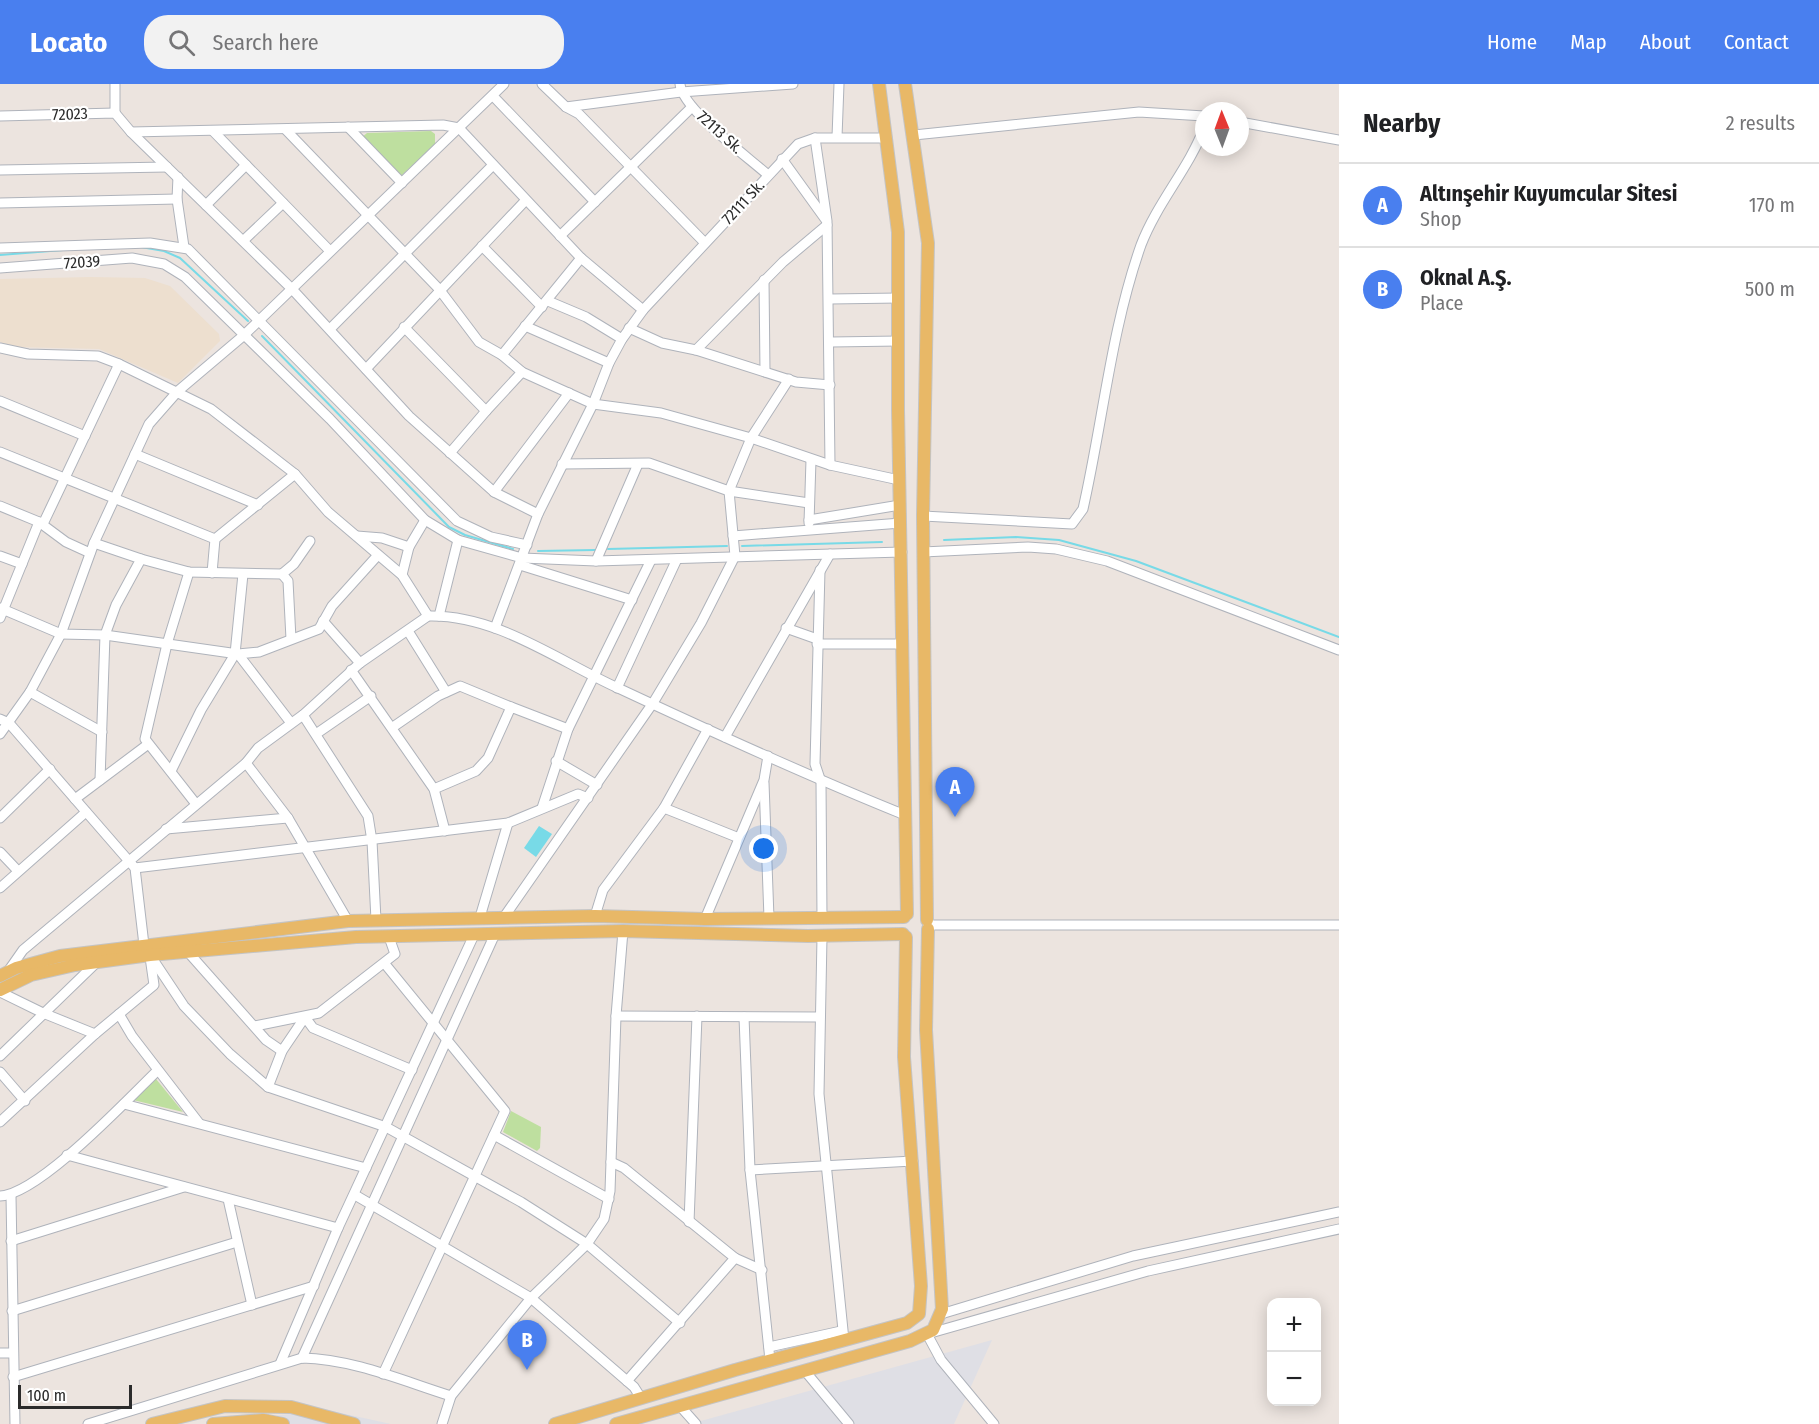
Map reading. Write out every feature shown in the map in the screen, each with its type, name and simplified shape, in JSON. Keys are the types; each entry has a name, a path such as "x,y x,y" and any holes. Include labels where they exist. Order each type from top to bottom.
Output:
{"main road":[{"path":"555,1424 770,1360 842,1336 907,1323 919,1314 921,1286 904,1057 906,951 905,936 901,926 906,916 907,897 899,480 898,232 879,84"},
{"path":"616,1424 927,1335 933,1330 941,1314 926,1029 928,925 923,516 928,243 905,84"},
{"path":"890,917 904,907 907,897"},
{"path":"4,974 60,956 147,950 348,921 595,916 705,919 890,917 906,916 916,912 928,925"},
{"path":"0,991 31,975 147,950 188,952 389,937 623,931 822,937 889,935 919,939 928,925"},
{"path":"889,935 897,938 906,951"},
{"path":"152,1424 225,1406 291,1407 354,1424"},
{"path":"213,1424 263,1420 283,1424"}],"street":[{"path":"115,84 116,113 131,132 292,289 409,416 494,492 538,514"},
{"path":"0,734 5,721 30,692 61,634 92,548 153,417 178,391 259,321 504,84"},
{"path":"542,84 567,107 579,114 705,243"},
{"path":"567,107 681,88 793,84"},
{"path":"837,137 839,84"},
{"name":"72113 Sk.","path":"681,88 692,107 768,175"},
{"path":"493,96 595,202"},
{"path":"560,236 692,107"},
{"path":"914,135 1139,112 1195,115"},
{"name":"72023","path":"0,116 116,113"},
{"path":"1249,124 1339,140"},
{"path":"131,132 443,125 459,128 525,201 581,258 643,310"},
{"path":"348,127 402,183"},
{"path":"286,130 439,289 479,342 502,355 522,372 593,404 661,413 751,438 812,460 899,480"},
{"path":"213,131 330,251"},
{"path":"815,138 827,223 831,342 831,465"},
{"name":"72111 Sk.","path":"495,628 538,514 593,404 609,363 629,328 643,310 798,144 815,138 887,138"},
{"path":"923,516 1072,524 1083,509 1117,325 1142,245 1156,211 1195,144"},
{"path":"782,159 827,223"},
{"path":"206,205 246,165"},
{"path":"330,329 493,165"},
{"path":"0,170 167,167"},
{"path":"178,177 177,199 184,247 457,521 491,537 527,545"},
{"path":"0,202 177,199"},
{"path":"366,369 439,289 525,201"},
{"path":"244,240 283,203"},
{"path":"696,350 764,280 827,223"},
{"path":"0,248 150,243 184,247"},
{"path":"482,246 545,304 586,318 622,339"},
{"name":"72039","path":"0,268 132,258 164,264 185,277 243,336"},
{"path":"502,355 581,258"},
{"path":"764,280 765,372"},
{"path":"830,299 899,298"},
{"path":"525,326 609,363"},
{"path":"404,327 486,411"},
{"path":"629,328 662,343 696,350 789,379 830,385"},
{"path":"243,336 330,419 425,520 458,540 632,600"},
{"path":"831,342 898,341"},
{"path":"0,348 28,354 98,356 178,391 211,409 295,474 328,512 402,575 428,616"},
{"path":"119,364 67,477 41,523 1,612 61,634 105,635 236,654 259,652 319,629 332,606 378,555"},
{"path":"450,453 522,372"},
{"path":"504,917 653,704 701,623 735,556 729,491 751,438 789,379"},
{"path":"494,492 569,393"},
{"path":"0,401 85,436"},
{"path":"0,452 67,477 215,539"},
{"path":"135,454 258,505"},
{"path":"809,525 812,460"},
{"path":"562,464 649,464 729,491 809,503"},
{"path":"596,561 638,464"},
{"path":"212,573 215,539 295,474"},
{"path":"733,536 809,525 900,505"},
{"path":"0,506 41,523 66,542 189,572 282,574 294,564 310,541"},
{"path":"402,575 409,547 425,520"},
{"path":"809,525 901,523"},
{"path":"357,536 382,538 409,547"},
{"path":"439,616 458,540"},
{"path":"923,552 1056,549 1107,561 1339,650"},
{"path":"521,561 651,560 902,552"},
{"path":"725,736 830,554"},
{"path":"0,556 22,564"},
{"path":"100,780 105,635 116,605 141,559"},
{"path":"617,688 677,559"},
{"path":"542,808 568,729 651,560"},
{"path":"820,570 815,764 821,782 822,918"},
{"path":"189,572 167,644 145,739 147,745 171,771 196,804"},
{"path":"171,771 201,710 236,654 243,574"},
{"path":"282,574 288,581 291,639"},
{"path":"4,974 24,950 131,865 166,829 246,763 258,748 303,715 360,663 428,616 439,616 495,628 617,688 821,782 905,815"},
{"path":"323,621 360,663"},
{"path":"786,628 817,641 902,644"},
{"path":"408,631 446,692"},
{"path":"236,654 291,723"},
{"path":"351,670 393,727 434,789 445,831"},
{"path":"393,727 446,692 460,686 568,729"},
{"path":"30,692 102,732"},
{"path":"316,734 370,696"},
{"path":"434,789 476,771 488,758 511,707"},
{"path":"303,715 368,816 372,841 376,920"},
{"path":"0,1122 94,1034 154,985 131,865 50,769 5,721"},
{"path":"595,916 603,890 664,808 708,729"},
{"path":"75,798 147,745"},
{"path":"768,756 764,780 769,918"},
{"path":"556,761 597,785"},
{"path":"246,763 288,818 348,921"},
{"path":"0,818 50,769"},
{"path":"705,919 764,780"},
{"path":"131,865 372,841 508,823 578,794 588,798"},
{"path":"664,808 739,838"},
{"path":"0,888 86,812"},
{"path":"166,829 288,818"},
{"path":"480,917 508,823"},
{"path":"0,852 18,871"},
{"path":"928,925 1339,926"},
{"path":"442,1424 451,1396 531,1298 587,1244 604,1219 609,1199 616,1016 623,931"},
{"path":"302,1358 495,934"},
{"path":"280,1364 366,1168 474,935"},
{"path":"255,1026 319,1013 386,964 395,954 389,937"},
{"path":"770,1347 842,1336 819,1094 822,937"},
{"path":"147,950 184,1006 230,1054 268,1087 386,1127 521,1202 587,1244 680,1323"},
{"path":"188,952 266,1040 282,1051"},
{"path":"0,1056 97,962"},
{"path":"383,1374 505,1111 386,964"},
{"path":"0,991 43,1013 94,1034"},
{"path":"119,1014 157,1071 199,1123"},
{"path":"616,1016 820,1017"},
{"path":"689,1222 696,1016"},
{"path":"268,1087 282,1051 305,1017"},
{"path":"305,1017 313,1028 412,1070"},
{"path":"744,1017 750,1170 770,1360"},
{"path":"0,1196 11,1196 48,1172 157,1071"},
{"path":"0,1072 25,1101"},
{"path":"124,1104 366,1168"},
{"path":"494,1135 609,1199"},
{"path":"67,1155 339,1228"},
{"path":"750,1170 913,1161"},
{"path":"611,1162 624,1168 735,1258 762,1270"},
{"path":"11,1241 184,1187"},
{"path":"355,1195 531,1298 634,1386 641,1398"},
{"path":"11,1196 15,1424"},
{"path":"228,1199 252,1305"},
{"path":"941,1314 1133,1256 1339,1212"},
{"path":"994,1424 941,1360 927,1335 1148,1271 1339,1229"},
{"path":"12,1311 237,1242"},
{"path":"627,1381 735,1258"},
{"path":"13,1377 314,1286"},
{"path":"0,1353 13,1353"},
{"path":"88,1424 302,1358 321,1358 383,1374 451,1396"},
{"path":"805,1371 849,1424"},
{"path":"680,1406 696,1424"}],"shaded area":[{"path":"145,278 170,286 219,334 220,341 178,383 99,349 16,347 0,342 0,279"},
{"path":"992,1340 954,1424 690,1424"},
{"path":"332,1411 391,1424 242,1424 278,1415"}],"green space":[{"path":"431,131 435,134 435,144 400,177 361,138 367,133"},
{"path":"156,1079 183,1112 133,1100"},
{"path":"511,1111 541,1127 540,1148 537,1151 503,1132"}],"water":[{"path":"539,826 552,834 536,857 524,848"}],"waterway":[{"path":"141,247 164,251 180,258 248,321"},
{"path":"0,255 63,250"},
{"path":"262,336 449,527 465,535 513,549"},
{"path":"944,540 1016,537 1059,540 1136,561 1339,637"},
{"path":"742,546 882,542"},
{"path":"608,549 727,546"},
{"path":"538,551 595,550"}],"place":[{"name":"Altınşehir Kuyumcular Sitesi","path":"955,817"},
{"name":"Oknal A.Ş.","path":"527,1370"}]}
